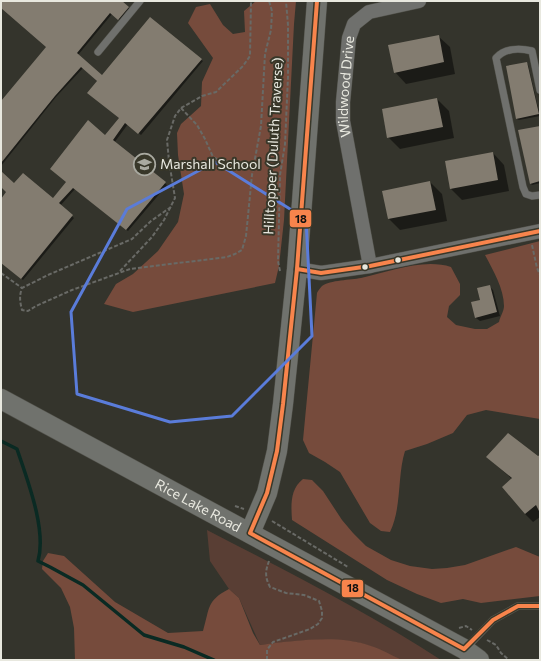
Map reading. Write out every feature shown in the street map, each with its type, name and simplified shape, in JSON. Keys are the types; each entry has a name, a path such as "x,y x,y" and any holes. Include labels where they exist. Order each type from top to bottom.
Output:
{"main road":[{"path":"250,533 268,493 277,451 296,276 317,1"},
{"name":"Rice Lake Road","path":"1,399 472,655"}],"street":[{"name":"Wildwood Drive","path":"370,266 343,121 343,102 349,38 354,24 369,12 419,1"},
{"path":"296,276 370,266 535,232"}],"lane":[{"path":"98,52 140,1"},
{"path":"540,90 532,51 522,49 501,52 496,58 523,187 526,194 532,196 540,195"},
{"path":"472,655 493,620 518,606 540,606"}],"path":[{"path":"120,272 152,237 164,220 175,198 167,140 175,116 181,108 202,96 216,92 243,66 250,56 251,1"},
{"path":"170,207 151,220 132,239 48,275 22,288 20,294 22,310 28,311 59,296 130,269 227,257 242,250 246,236 252,175 255,164 263,102 265,54 272,11 269,1"},
{"name":"Hilltopper (Duluth Traverse)","path":"286,1 288,25 287,85 285,144 280,175 278,261 281,273 285,280 296,276"},
{"path":"181,108 196,125 205,139 213,157 221,161 255,164"},
{"path":"535,232 537,268 540,275"},
{"path":"1,273 22,288"},
{"path":"274,522 354,571"},
{"path":"267,660 267,650 274,642 310,629 318,624 322,618 322,610 319,601 304,594 286,593 270,587 266,580 265,572 269,560"},
{"path":"458,628 466,626"},
{"path":"496,645 501,654 510,660"}],"highlighted area":[{"path":"215,162 306,219 312,336 232,416 170,422 77,394 71,312 127,209"}],"shaded area":[{"path":"256,1 296,1 284,220 279,266 275,283 133,312 104,304 116,284 133,274 158,251 178,222 184,194 178,155 177,133 181,124 201,106 202,82 213,58 188,23 196,7 210,4 223,25 233,34 245,32 244,11"},
{"path":"540,241 540,419 486,410 467,415 453,433 405,451 394,522 390,532 381,531 370,523 340,472 309,453 303,440 317,292 322,286 330,282 361,278 406,267 429,264 451,267 460,284 460,295 449,306 447,317 456,325 475,329 487,329 499,322 504,306 504,300 495,273 485,255"},
{"path":"303,479 312,480 323,491 342,520 366,546 391,560 410,566 432,569 447,568 465,565 516,547 540,557 540,596 481,603 463,599 441,603 387,580 292,520 292,498 296,488"},
{"path":"207,530 355,608 441,660 401,660 361,643 331,640 308,640 260,645 239,598 229,589 210,561"},
{"path":"48,553 64,556 115,602 168,633 203,631 208,611 213,601 216,597 229,589 239,598 253,633 260,645 331,639 345,640 375,647 402,660 75,660 74,628 70,607 61,588 42,569 43,561"}],"building":[{"name":"Marshall School","path":"1,1 122,1 129,7 118,20 110,13 77,53 102,75 150,17 202,59 138,134 125,123 113,140 166,182 126,230 73,188 59,203 73,215 21,279 1,263 1,199 6,192 1,187 1,171 14,183 23,173 53,198 66,182 50,169 88,120 105,135 119,118 87,93 97,81 81,67 55,96 1,163 1,101 46,47 1,8"},
{"path":"439,35 444,62 394,73 388,45"},
{"path":"527,62 539,114 516,119 506,66"},
{"path":"437,98 443,127 387,138 382,109"},
{"path":"540,126 540,181 530,184 518,130"},
{"path":"493,152 498,180 450,189 445,161"},
{"path":"430,181 436,210 388,219 382,191"},
{"path":"490,285 497,312 475,318 471,302 480,300 477,288"},
{"path":"508,433 538,456 540,455 540,513 536,505 525,514 502,487 512,478 486,457"}],"waterway":[{"path":"1,441 17,449 35,505 40,535 38,561 83,585 144,635 184,647 214,660"}],"transit line":[{"name":"18","path":"317,1 297,269 283,404 277,451 267,493 250,533 464,649 493,620 518,606 540,606"},
{"name":"18","path":"297,269 321,273 370,266 540,231"}],"place":[{"name":"Marshall School","path":"144,164"}]}
